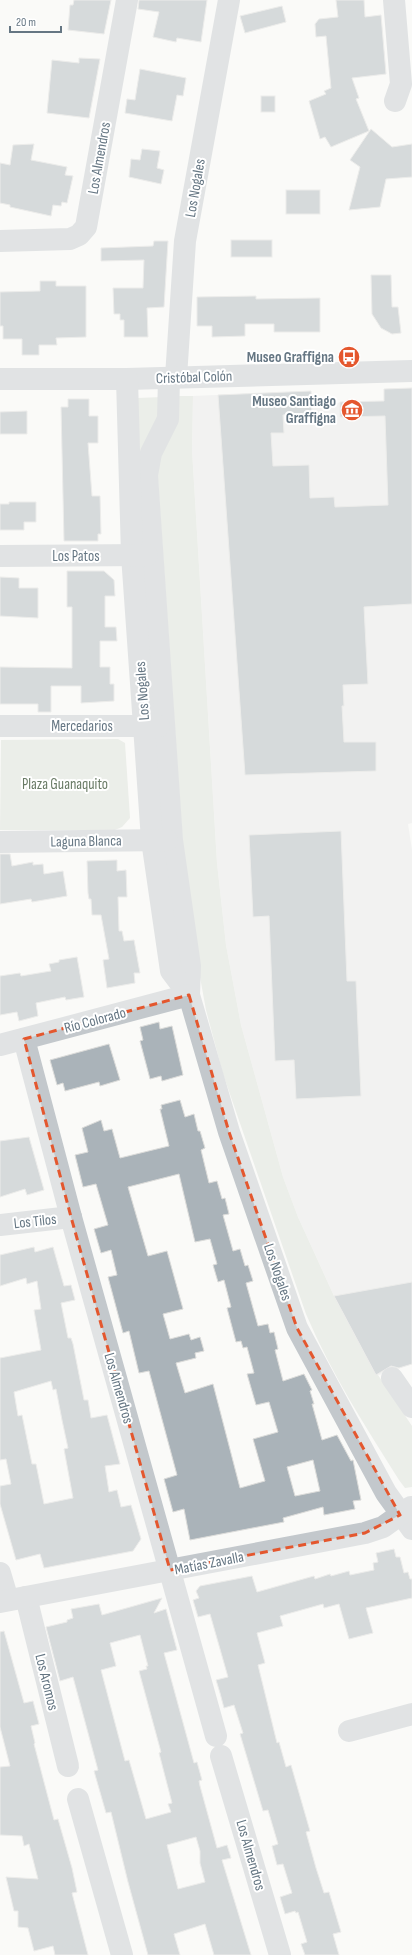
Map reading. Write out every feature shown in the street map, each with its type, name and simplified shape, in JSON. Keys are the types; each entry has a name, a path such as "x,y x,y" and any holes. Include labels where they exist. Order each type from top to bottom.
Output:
{"street":[{"name":"Los Almendros","path":"0,241 70,238 79,235 86,227 127,0"},
{"name":"Los Nogales","path":"142,555 147,475 151,453 168,419 186,241 229,0"},
{"path":"394,0 402,84 395,101"},
{"name":"Cristóbal Colón","path":"0,379 127,379 412,371"},
{"name":"Los Nogales","path":"127,379 142,555 171,971 189,995 229,1132 297,1328 386,1493 408,1517"},
{"name":"Los Patos","path":"0,556 142,555"},
{"name":"Mercedarios","path":"0,726 154,726"},
{"name":"Laguna Blanca","path":"0,842 162,840"},
{"name":"Río Colorado","path":"0,1045 189,995"},
{"name":"Los Almendros","path":"24,1039 71,1217 219,1746 280,1955"},
{"name":"Los Tilos","path":"0,1225 71,1217"},
{"path":"392,1378 412,1408"},
{"name":"Matías Zavalla","path":"11,1600 365,1533 408,1517"},
{"name":"Los Aromos","path":"0,1573 11,1600 68,1766"},
{"path":"349,1731 412,1714"},
{"path":"78,1799 122,1955"}],"highlighted area":[{"path":"189,995 229,1132 297,1328 400,1515 365,1533 170,1570 71,1217 24,1039"}],"shaded area":[{"path":"412,388 412,823 408,824 412,850 412,1364 376,1376 334,1296 298,1217 283,1177 241,1025 226,945 217,863 192,450 193,396 311,391 312,404 384,401 384,389"}],"green space":[{"path":"178,396 193,396 192,450 217,863 226,945 241,1025 283,1177 298,1217 334,1296 376,1375 378,1375 412,1426 412,1487 405,1488 374,1440 337,1378 306,1314 223,1074 206,1010 196,955 185,877 157,467"},
{"path":"163,397 144,541 137,398"},
{"name":"Plaza Guanaquito","path":"118,739 125,743 130,818 122,827 115,830 0,830 1,740"}],"building":[{"path":"74,0 111,0 104,34 68,30 70,5 73,5"},
{"path":"139,0 207,0 201,42 177,38 176,42 153,37 159,12 138,9"},
{"path":"336,0 364,0 365,17 381,15 386,74 352,78 359,98 356,99 369,131 331,147 325,137 320,139 309,101 326,94 324,91 331,88 326,36 316,37 315,24 319,19 338,17"},
{"path":"282,6 286,22 245,33 240,16"},
{"path":"79,58 100,59 89,118 47,113 52,60 79,63"},
{"path":"140,69 186,78 183,96 177,95 172,121 125,113 127,99 135,100"},
{"path":"261,96 275,96 275,112 261,112"},
{"path":"371,129 392,147 412,144 412,177 386,179 380,207 349,210 360,167 350,160"},
{"path":"34,144 31,160 67,167 65,175 73,176 67,203 62,202 61,206 53,205 51,216 10,207 10,205 0,203 0,163 10,165 13,145"},
{"path":"142,149 160,151 157,168 164,170 161,184 129,177 131,159 140,160"},
{"path":"286,190 320,190 320,214 286,214"},
{"path":"231,240 272,240 272,257 231,257"},
{"path":"154,241 168,241 164,307 147,308 148,337 124,337 124,320 120,320 120,314 114,314 113,288 143,288 144,260 101,261 101,248 153,246"},
{"path":"371,275 391,275 392,307 398,307 401,333 392,334 381,328 372,314"},
{"path":"40,281 56,281 56,286 86,286 86,337 56,338 57,345 39,345 39,355 22,355 22,339 3,339 3,326 0,326 0,292 40,291"},
{"path":"256,296 256,299 320,298 320,332 274,332 274,324 245,324 245,336 212,337 212,326 197,326 197,297"},
{"path":"412,388 412,604 364,607 368,684 343,685 344,706 342,706 344,742 376,742 376,771 245,775 218,395 311,391 312,414 283,415 284,433 271,433 273,466 309,465 310,498 334,497 335,507 388,505 385,416 340,417 340,402 384,401 384,389"},
{"path":"68,399 89,399 89,416 98,416 98,443 88,443 92,496 100,496 101,534 98,534 98,541 64,541 61,407 68,407"},
{"path":"27,411 27,434 0,434 0,412"},
{"path":"9,502 36,502 36,522 24,522 24,530 0,530 0,504 9,504"},
{"path":"67,571 104,571 114,580 115,596 105,596 105,627 116,627 117,641 100,641 100,667 110,667 110,684 114,684 114,701 81,703 81,686 51,686 51,712 38,712 38,704 0,704 0,667 72,668 72,607 67,607"},
{"path":"0,577 19,578 19,588 38,588 38,618 0,616"},
{"path":"341,831 347,981 356,981 361,1096 296,1099 294,1060 275,1061 269,916 253,917 249,835"},
{"path":"0,854 10,854 12,866 33,862 33,865 43,864 44,874 63,871 67,896 32,902 31,899 0,904"},
{"path":"117,860 117,871 126,870 127,897 118,897 119,931 122,931 124,941 134,940 140,973 134,973 135,983 107,988 103,960 109,959 101,915 92,915 91,899 89,899 88,893 87,861"},
{"path":"77,957 84,997 66,1000 65,997 36,1003 38,1016 19,1021 17,1012 0,1015 0,976 20,973 21,976 51,971 49,964 59,962 59,960"},
{"path":"159,1022 160,1029 172,1026 183,1075 162,1081 161,1076 150,1079 140,1041 143,1040 140,1027"},
{"path":"109,1044 120,1080 100,1086 99,1082 65,1091 63,1083 57,1085 50,1060"},
{"path":"180,1100 185,1117 194,1114 198,1131 200,1131 205,1148 201,1150 209,1183 217,1181 222,1199 225,1198 229,1214 223,1215 233,1251 240,1249 245,1266 248,1265 253,1281 246,1283 258,1326 268,1324 270,1333 274,1332 278,1349 275,1350 283,1381 304,1374 312,1390 310,1391 314,1404 312,1404 322,1440 337,1435 351,1461 353,1460 361,1500 353,1501 355,1509 324,1515 323,1507 283,1518 284,1522 190,1540 184,1509 173,1512 164,1479 177,1475 149,1371 139,1373 129,1331 123,1333 108,1277 117,1275 111,1250 101,1253 94,1229 108,1225 96,1184 83,1187 75,1155 88,1152 82,1128 101,1120 104,1131 112,1129 120,1158 169,1146 160,1109 162,1109 161,1105","holes":["179,1174 195,1242 210,1239 217,1264 213,1265 218,1282 224,1280 231,1307 227,1308 236,1342 241,1341 243,1348 247,1347 254,1373 247,1374 256,1405 269,1402 278,1432 253,1439 265,1481 240,1488 213,1384 185,1393 176,1363 196,1358 195,1353 204,1351 200,1337 191,1340 189,1334 170,1339 163,1314 183,1309 167,1251 148,1256 128,1187","313,1460 320,1491 295,1496 287,1467"]},
{"path":"29,1137 44,1190 27,1195 25,1189 0,1197 0,1141"},
{"path":"34,1247 35,1252 53,1247 64,1286 71,1285 75,1300 61,1303 68,1338 71,1338 73,1344 84,1400 88,1400 91,1418 107,1415 120,1464 105,1466 109,1492 117,1490 121,1507 131,1505 141,1539 133,1551 44,1568 40,1554 16,1560 0,1504 0,1486 11,1484 6,1459 0,1460 0,1358 41,1350 34,1310 41,1309 37,1281 27,1284 26,1278 0,1286 0,1255","holes":["51,1381 53,1390 56,1389 68,1448 64,1449 73,1498 44,1504 36,1464 32,1464 22,1415 18,1416 14,1392"]},
{"path":"412,1282 412,1364 399,1368 391,1366 376,1375 334,1296"},
{"path":"394,1549 396,1557 400,1557 404,1573 408,1572 410,1579 412,1579 412,1598 366,1608 373,1633 349,1639 339,1604 324,1608 323,1604 280,1616 283,1626 257,1633 265,1663 258,1665 277,1743 279,1742 286,1767 291,1765 310,1831 306,1832 316,1868 324,1893 329,1892 341,1932 333,1934 339,1955 305,1955 301,1944 307,1942 298,1912 296,1913 295,1911 285,1914 280,1897 292,1893 283,1864 277,1865 272,1846 278,1844 268,1810 263,1811 240,1734 243,1733 234,1705 224,1708 216,1680 228,1677 210,1614 198,1617 193,1600 199,1598 196,1591 200,1586 252,1576 257,1592 314,1576 315,1579 330,1574 331,1576 349,1571 350,1575 374,1570 373,1563 378,1562 376,1553"},
{"path":"162,1598 154,1613 166,1609 177,1650 164,1653 194,1763 197,1762 202,1780 199,1781 200,1786 217,1848 227,1845 231,1858 222,1860 251,1955 214,1955 205,1924 174,1934 180,1955 148,1955 111,1812 106,1813 94,1771 98,1770 73,1677 60,1681 46,1627 67,1622 67,1620 73,1618 71,1609 99,1604 102,1615","holes":["140,1635 148,1666 146,1666 147,1669 139,1671 161,1752 159,1753 172,1803 168,1804 171,1812 146,1819 129,1760 125,1761 101,1670 116,1666 110,1643","196,1837 205,1882 178,1889 167,1845"]},
{"path":"4,1631 24,1703 33,1701 39,1724 31,1726 34,1744 54,1820 58,1819 72,1868 77,1892 72,1893 88,1955 55,1955 53,1946 34,1951 28,1928 18,1927 18,1911 14,1911 6,1877 38,1879 29,1844 24,1846 22,1836 0,1835 0,1767 10,1766 0,1727 0,1632"}],"place":[{"name":"Museo Graffigna","path":"349,357"},
{"name":"Museo Santiago Graffigna","path":"352,410"}]}
